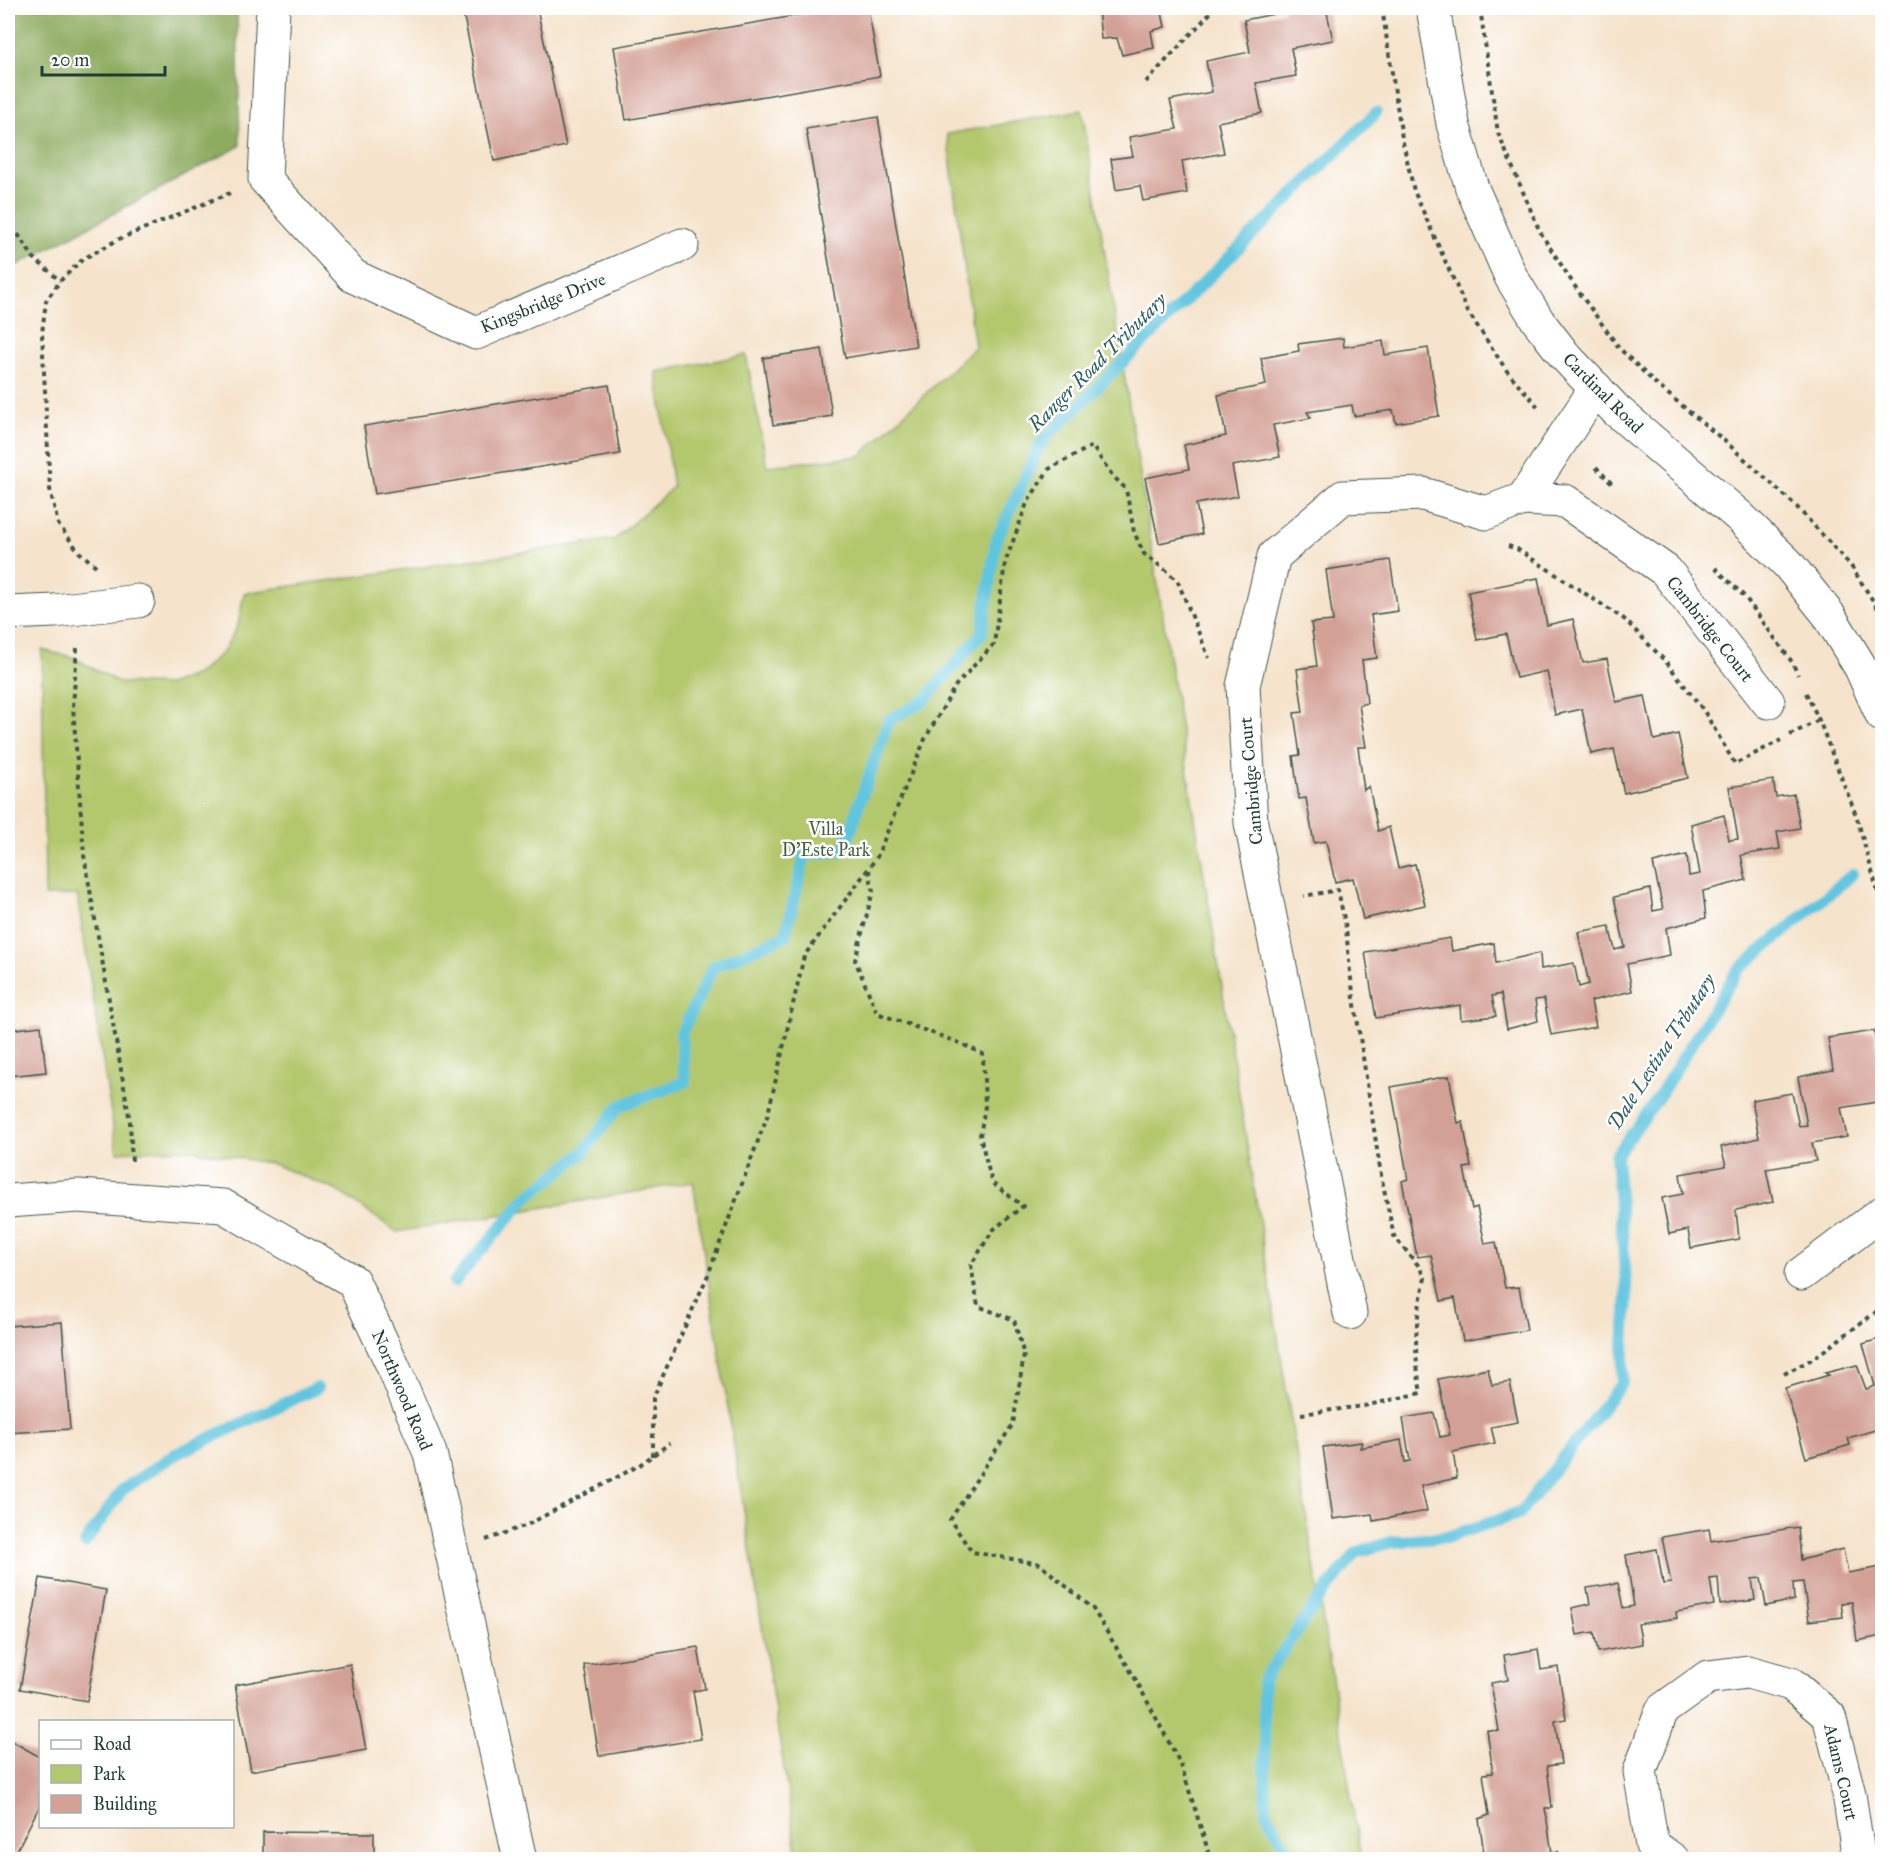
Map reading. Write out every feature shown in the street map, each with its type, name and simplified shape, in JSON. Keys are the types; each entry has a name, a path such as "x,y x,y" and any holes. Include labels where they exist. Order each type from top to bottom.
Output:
{"street":[{"path":"266,179 273,8"},
{"name":"Cardinal Road","path":"1433,8 1453,124 1472,188 1511,277 1538,321 1565,356 1616,410 1740,517 1788,564 1828,614 1861,668 1882,715"},
{"name":"Kingsbridge Drive","path":"266,179 353,276 476,333 682,245"},
{"path":"1523,498 1596,388"},
{"name":"Cambridge Court","path":"1350,1313 1251,823 1244,683 1274,556 1343,497 1423,494 1486,513 1523,498 1565,501 1666,571 1768,702"},
{"path":"8,613 138,601"},
{"name":"Northwood Road","path":"8,1200 78,1196 223,1206 353,1281 430,1453 520,1860"},
{"path":"1801,1274 1882,1213"},
{"name":"Adams Court","path":"1672,1860 1652,1845 1640,1771 1662,1710 1708,1677 1748,1672 1791,1684 1829,1716 1849,1794 1859,1860"}],"path":[{"path":"1146,82 1215,8"},
{"path":"1383,8 1402,138 1414,191 1468,312 1507,371 1543,414"},
{"path":"1480,8 1498,133 1540,232 1578,291 1620,349 1656,384 1727,443 1795,505 1851,566 1882,615"},
{"path":"138,601 79,552 58,524 50,489 42,333 46,301 60,281 83,259 119,239 266,179"},
{"path":"8,219 33,257 60,281"},
{"path":"653,1456 653,1398 708,1275 768,1114 804,956 878,857 925,739 956,685 994,644 1005,562 1027,503 1049,469 1092,446 1125,489 1134,532 1144,554 1178,582 1212,664 1244,683"},
{"path":"1507,546 1518,549 1624,619 1667,663 1704,711 1735,764 1819,720"},
{"path":"79,608 73,706 84,855 130,1122 133,1200"},
{"path":"868,869 873,891 855,960 877,1013 957,1042 983,1054 985,1106 980,1137 992,1183 1023,1206 993,1230 971,1265 978,1305 1014,1320 1024,1355 1013,1424 950,1520 972,1552 1040,1564 1093,1609 1136,1680 1181,1765 1211,1860"},
{"path":"1295,897 1338,890 1346,928 1350,972 1383,1185 1394,1236 1418,1265 1425,1278 1415,1338 1417,1371 1422,1393 1364,1406 1301,1414"},
{"path":"1784,1374 1814,1358 1882,1306"},
{"path":"452,1553 527,1525 638,1467 670,1443"}],"green space":[{"path":"8,8 237,8 240,146 8,270"},
{"name":"Villa D'Este Park","path":"1082,110 1361,1859 798,1859 693,1182 397,1232 338,1191 273,1164 187,1149 117,1152 77,895 45,896 42,650 72,657 120,683 169,685 199,673 223,652 238,625 244,593 615,539 673,487 656,372 746,355 767,466 860,456 975,347 947,134"}],"building":[{"path":"462,8 537,8 566,146 494,161"},
{"path":"840,8 868,8 880,76 626,120 614,47"},
{"path":"1098,8 1161,8 1165,27 1151,31 1154,48 1122,55 1117,38 1101,39"},
{"path":"1283,8 1326,8 1333,40 1291,48 1296,76 1256,83 1262,113 1218,122 1224,153 1182,161 1187,193 1143,201 1140,186 1116,190 1111,159 1133,156 1129,137 1177,129 1170,100 1212,92 1206,61 1250,52 1244,20 1284,12"},
{"path":"878,117 916,346 845,358 806,129"},
{"path":"1343,338 1344,347 1383,341 1385,355 1428,348 1439,416 1396,423 1393,410 1354,416 1352,405 1307,412 1311,418 1273,425 1280,457 1232,466 1238,496 1196,504 1202,534 1159,543 1145,478 1189,469 1184,445 1226,436 1218,395 1266,385 1261,358 1299,351 1298,344"},
{"path":"822,349 832,416 773,425 763,358"},
{"path":"609,385 620,454 375,494 364,426"},
{"path":"1390,560 1398,611 1371,615 1377,658 1362,660 1367,703 1359,705 1366,747 1358,747 1364,790 1369,786 1378,831 1389,827 1398,868 1415,864 1425,905 1363,919 1353,878 1335,882 1326,841 1314,843 1306,798 1299,799 1293,756 1300,755 1294,713 1303,712 1297,669 1317,666 1311,623 1333,621 1326,570"},
{"path":"1538,578 1547,625 1573,619 1583,663 1607,659 1616,702 1645,696 1654,740 1678,734 1688,778 1624,793 1614,749 1591,754 1582,709 1555,715 1547,671 1516,678 1506,634 1477,640 1468,592"},
{"path":"1773,780 1776,797 1794,794 1800,828 1777,832 1780,849 1741,855 1746,880 1703,891 1706,918 1666,928 1670,955 1627,964 1632,991 1591,1001 1596,1027 1551,1035 1544,999 1535,1000 1538,1021 1507,1029 1501,994 1492,996 1496,1016 1461,1020 1460,1005 1376,1018 1365,952 1450,938 1452,951 1494,943 1496,963 1540,953 1541,969 1574,963 1579,987 1589,984 1578,932 1609,926 1615,950 1625,947 1614,897 1650,889 1653,911 1663,909 1653,863 1687,855 1689,876 1700,874 1691,824 1724,815 1729,840 1738,839 1729,787"},
{"path":"41,1026 46,1072 8,1076 8,1030"},
{"path":"1874,1031 1882,1077 1882,1101 1841,1108 1847,1137 1812,1143 1816,1161 1766,1169 1773,1202 1736,1210 1739,1239 1691,1248 1688,1230 1669,1234 1662,1198 1683,1194 1680,1174 1726,1166 1721,1147 1759,1138 1752,1100 1792,1093 1799,1126 1807,1125 1798,1077 1833,1070 1828,1038"},
{"path":"1449,1076 1458,1123 1463,1122 1471,1167 1464,1168 1472,1209 1477,1207 1485,1244 1496,1242 1505,1288 1519,1287 1527,1330 1463,1341 1455,1298 1441,1301 1431,1255 1417,1257 1402,1181 1408,1179 1391,1087"},
{"path":"62,1322 70,1429 8,1433 8,1326"},
{"path":"1882,1338 1882,1428 1848,1438 1850,1445 1806,1458 1785,1388 1829,1375 1825,1373 1857,1365 1866,1389 1875,1386 1863,1344"},
{"path":"1488,1369 1492,1385 1510,1382 1518,1422 1491,1427 1495,1443 1453,1452 1457,1478 1421,1486 1427,1511 1373,1521 1372,1514 1333,1519 1323,1447 1362,1442 1360,1448 1401,1440 1405,1462 1410,1461 1403,1418 1434,1413 1440,1437 1450,1435 1438,1379"},
{"path":"1798,1527 1801,1560 1843,1549 1848,1573 1882,1567 1882,1636 1857,1641 1852,1602 1841,1603 1843,1617 1809,1621 1803,1582 1793,1583 1794,1600 1766,1606 1761,1578 1752,1579 1755,1600 1720,1605 1718,1578 1710,1579 1714,1605 1676,1612 1677,1618 1638,1624 1642,1644 1598,1652 1594,1632 1577,1635 1572,1608 1590,1604 1587,1588 1618,1583 1623,1608 1634,1606 1626,1555 1657,1549 1663,1584 1671,1583 1662,1537 1709,1529 1711,1541"},
{"path":"40,1578 106,1590 87,1701 20,1689"},
{"path":"698,1647 705,1689 693,1691 701,1739 599,1756 584,1665"},
{"path":"1538,1649 1541,1670 1558,1667 1566,1719 1555,1721 1561,1764 1547,1766 1552,1808 1545,1808 1552,1853 1558,1851 1560,1860 1485,1860 1479,1819 1489,1815 1483,1774 1493,1773 1487,1730 1499,1731 1491,1683 1508,1680 1504,1655"},
{"path":"350,1664 366,1750 251,1771 235,1685"},
{"path":"8,1739 39,1756 39,1807 12,1860 8,1858"},
{"path":"263,1832 374,1833 374,1860 263,1860"}],"waterway":[{"name":"Ranger Road Tributary","path":"454,1282 526,1198 582,1154 619,1106 685,1082 681,1034 713,967 785,936 805,855 845,850 889,720 923,702 982,633 996,541 1041,443 1376,113"},
{"name":"Dale Lestina Trbutary","path":"1292,1860 1266,1812 1263,1680 1319,1599 1357,1552 1392,1542 1447,1537 1520,1513 1622,1383 1627,1295 1616,1155 1654,1104 1738,970 1853,874"},
{"name":"Ranger Road Tributary","path":"85,1543 122,1490 174,1455 317,1388"}]}
